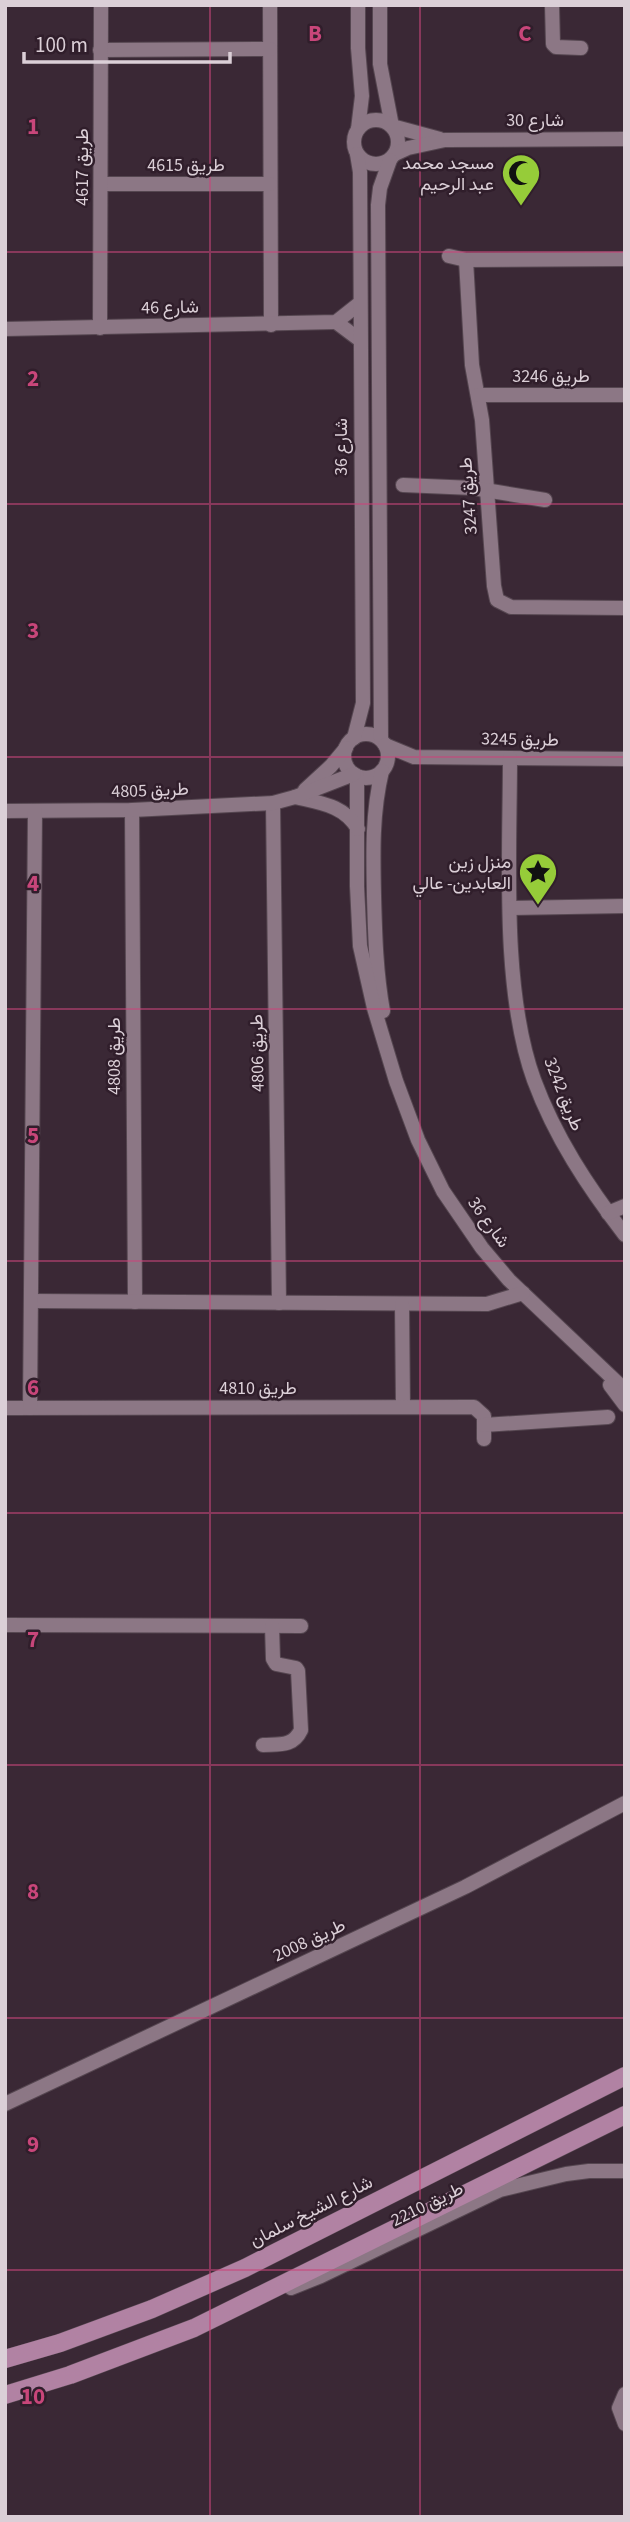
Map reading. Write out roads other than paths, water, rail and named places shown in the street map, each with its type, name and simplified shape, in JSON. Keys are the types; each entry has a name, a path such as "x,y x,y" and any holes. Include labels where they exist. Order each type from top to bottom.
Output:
{"main road":[{"name":"شارع الشيخ سلمان","path":"5,2359 60,2343 152,2309 245,2268 625,2076"},
{"path":"5,2395 133,2353 253,2300 625,2115"}],"street":[{"name":"طريق 4617","path":"100,328 101,5"},
{"path":"270,5 271,324"},
{"path":"358,5 362,96 354,141 357,154 365,162 375,165 393,157"},
{"path":"380,5 380,64 392,127"},
{"path":"552,5 553,44 556,47 581,48"},
{"path":"100,50 270,49"},
{"path":"358,129 369,121 387,122 399,140 380,188 378,205 383,742 388,756 384,769 370,778 356,775 345,763 350,743 368,734 383,742"},
{"name":"شارع 30","path":"392,127 445,140"},
{"name":"شارع 30","path":"393,157 408,148 445,140 625,139"},
{"name":"شارع 36","path":"350,743 363,703 360,172 357,154"},
{"name":"طريق 4615","path":"102,184 270,184"},
{"path":"449,256 466,260 625,259"},
{"name":"طريق 3247","path":"466,260 472,365 478,395 497,600 511,607 625,608"},
{"path":"360,303 336,322 360,340"},
{"name":"شارع 46","path":"5,329 336,322"},
{"name":"طريق 3246","path":"478,395 625,395"},
{"path":"403,485 473,488 545,500"},
{"name":"طريق 3245","path":"383,742 414,757"},
{"name":"طريق 4805","path":"295,797 323,774 350,743"},
{"name":"طريق 3245","path":"384,769 414,757 625,759"},
{"name":"طريق 3242","path":"510,758 513,966 520,1026 533,1079 557,1132 587,1185 625,1235"},
{"name":"شارع 36","path":"384,769 376,797 373,837 376,943 382,1004 396,1081"},
{"name":"شارع 36","path":"356,775 360,946 374,1007 396,1081 418,1140 443,1191 482,1248 523,1293 625,1390"},
{"name":"طريق 4805","path":"5,811 132,810 273,803 356,775"},
{"path":"295,797 337,808 349,817 358,829"},
{"name":"طريق 4806","path":"273,803 279,1303"},
{"name":"طريق 4808","path":"132,810 135,1302"},
{"path":"30,1408 35,811"},
{"path":"511,908 625,906"},
{"path":"608,1213 625,1206"},
{"path":"32,1301 486,1304 523,1293"},
{"path":"402,1304 403,1407"},
{"name":"شارع 36","path":"590,1359 625,1405"},
{"name":"طريق 4810","path":"5,1408 474,1407 482,1412 484,1432 608,1418"},
{"path":"5,1625 301,1626"},
{"path":"263,1745 290,1743 297,1739 301,1730 298,1671 296,1668 276,1664 273,1659 272,1626"},
{"name":"طريق 2008","path":"5,2104 465,1887 625,1803"},
{"name":"طريق 2210","path":"253,2300 321,2276 500,2190 566,2174 625,2171"},
{"path":"625,2394 619,2408 625,2424"}],"place":[{"name":"مسجد محمد عبد الرحيم","path":"521,207"},
{"name":"منزل زين العابدين- عالي","path":"538,906"}]}
